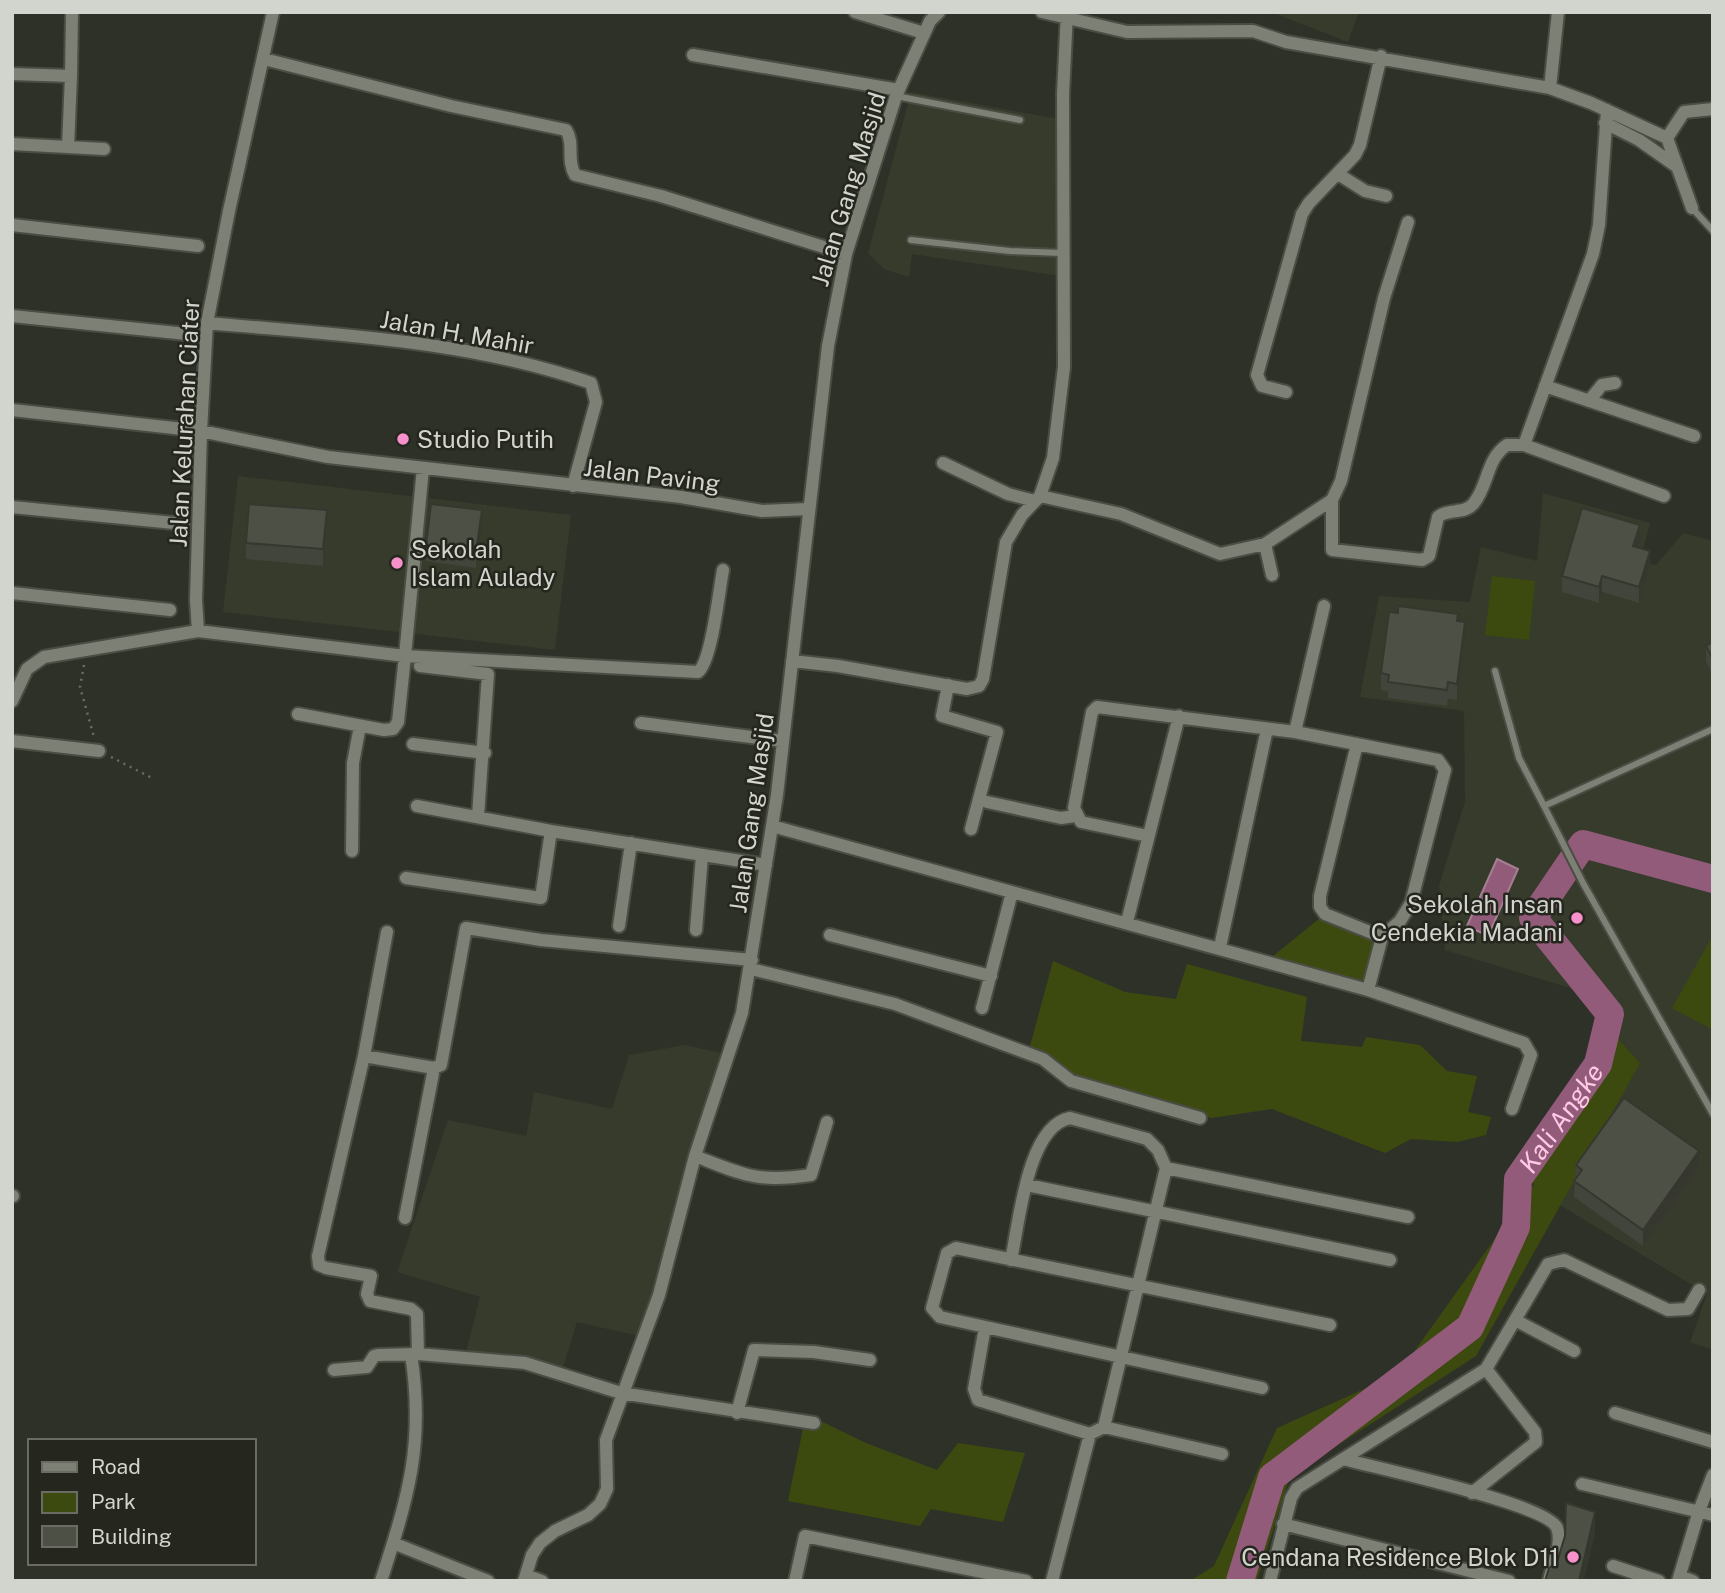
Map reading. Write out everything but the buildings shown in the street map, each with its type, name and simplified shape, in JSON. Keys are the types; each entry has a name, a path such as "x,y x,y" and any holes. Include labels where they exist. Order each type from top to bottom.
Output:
{"street":[{"path":"68,146 72,12"},
{"name":"Jalan Kelurahan Ciater","path":"198,631 195,600 208,323 229,211 273,12"},
{"path":"855,12 924,33"},
{"path":"1042,12 1067,14 1127,32 1252,31 1286,42 1381,56 1550,88 1606,117 1676,166"},
{"path":"1550,88 1558,12"},
{"name":"Jalan Gang Masjid","path":"525,1578 532,1555 540,1543 600,1504 607,1489 606,1440 621,1393 660,1295 695,1156 736,1033 752,964 772,826 828,346 846,254 898,93 924,33 936,13"},
{"path":"792,661 974,689 983,679 1006,542 1022,515 1037,498 1053,458 1064,367 1062,253 1067,14"},
{"path":"693,55 898,93"},
{"path":"1286,392 1262,386 1257,375 1302,214 1360,145 1381,56"},
{"path":"264,59 451,106 566,130 571,137 569,155 575,175 661,196 846,254"},
{"path":"12,74 71,76"},
{"path":"1667,138 1684,112 1713,109"},
{"path":"1606,117 1667,138"},
{"path":"1524,445 1593,254 1599,225 1606,117"},
{"path":"1667,138 1692,208"},
{"path":"12,144 104,149"},
{"path":"1338,174 1365,191 1386,196"},
{"path":"1408,222 1384,298 1345,466 1332,500 1332,550 1427,559 1438,517 1470,507 1497,451 1507,445 1524,445 1664,496"},
{"path":"12,225 198,246"},
{"path":"12,316 187,334"},
{"name":"Jalan H. Mahir","path":"208,323 416,343 561,373 591,383 596,402 573,486"},
{"path":"1589,401 1602,385 1615,383"},
{"path":"1545,386 1694,436"},
{"name":"Jalan Paving","path":"12,410 201,430 328,457 681,497 762,511 808,509"},
{"path":"943,463 1008,494 1121,514 1220,554 1265,544 1332,500"},
{"path":"298,714 384,730 396,726 423,468"},
{"path":"12,507 184,524"},
{"path":"1265,544 1272,575"},
{"path":"12,701 27,669 36,660 87,648 138,643 198,631 405,656 698,672 703,667 707,654 723,570"},
{"path":"12,593 170,610"},
{"path":"1296,732 1324,607"},
{"path":"420,666 488,674 485,753 478,816"},
{"path":"948,685 942,716 997,732 971,829"},
{"path":"1148,836 1081,822 1075,816 1074,808 1092,712 1103,706 1296,732 1438,760 1445,770 1411,903 1400,921 1382,937 1368,990"},
{"path":"1127,922 1179,716"},
{"path":"641,723 783,741"},
{"path":"352,851 353,763 360,726"},
{"path":"1220,947 1267,729"},
{"path":"12,741 99,751"},
{"path":"414,744 485,753"},
{"path":"1357,744 1320,896 1320,907 1325,914 1382,937"},
{"path":"987,802 1061,818 1075,816"},
{"path":"417,806 551,831 766,865"},
{"path":"772,826 1220,947 1368,990 1524,1043 1531,1055 1512,1109"},
{"path":"406,878 541,898 551,831"},
{"path":"619,926 631,843"},
{"path":"696,930 702,856"},
{"path":"982,1008 1012,892"},
{"path":"364,1056 434,1068 441,1065 466,928 541,940 752,964 895,1004 1043,1059 1071,1081 1200,1118"},
{"path":"382,1581 412,1478 417,1418 414,1354 417,1314 411,1310 370,1301 367,1294 371,1276 319,1265 318,1256 364,1056 387,932"},
{"path":"830,935 991,976"},
{"path":"405,1218 434,1068"},
{"path":"1011,1260 1035,1152 1045,1134 1060,1120 1070,1118 1147,1139 1158,1150 1166,1168 1104,1427"},
{"path":"695,1156 752,1178 779,1180 811,1175 827,1122"},
{"path":"1166,1168 1408,1217"},
{"path":"1027,1185 1390,1260"},
{"path":"1262,1388 940,1317 932,1308 947,1253 956,1248 1330,1325"},
{"path":"1270,1581 1283,1524 1297,1488 1486,1369 1548,1264 1564,1260 1668,1311 1688,1309 1699,1290"},
{"path":"1515,1320 1574,1350"},
{"path":"985,1327 974,1390 978,1400 1090,1434 1104,1427 1222,1454"},
{"path":"737,1413 754,1350 814,1352 870,1360"},
{"path":"334,1370 367,1367 376,1356 414,1354 525,1363 621,1393 814,1423"},
{"path":"1472,1493 1536,1442 1535,1432 1486,1369"},
{"path":"1615,1413 1713,1442"},
{"path":"1052,1581 1090,1434"},
{"path":"1343,1459 1511,1503 1551,1519 1559,1537 1549,1581"},
{"path":"1693,1581 1679,1578 1713,1475"},
{"path":"1582,1484 1713,1515"},
{"path":"1283,1524 1509,1581"},
{"path":"795,1581 805,1536 1026,1581"},
{"path":"393,1543 488,1581"},
{"path":"1613,1566 1659,1581"},
{"path":"525,1578 542,1581"}],"lane":[{"path":"898,93 1020,120"},
{"path":"1692,208 1713,231"},
{"path":"911,240 1010,251 1062,253"},
{"path":"1495,671 1519,758 1583,883 1713,1114"},
{"path":"1544,806 1713,729"}],"path":[{"path":"87,648 80,687 88,724 99,751 154,779"}],"shaded area":[{"path":"1271,12 1359,12 1348,42"},
{"path":"911,92 1059,119 1067,277 912,254 909,277 884,269 868,253"},
{"name":"Sekolah Islam Aulady","path":"238,476 571,515 555,650 223,612"},
{"name":"Sekolah Insan Cendekia Madani","path":"1543,493 1650,523 1640,561 1656,565 1683,533 1713,541 1713,1350 1690,1342 1707,1294 1558,1204 1640,1063 1576,990 1445,950 1439,886 1465,801 1464,711 1360,697 1379,596 1470,602 1481,547 1537,561"},
{"path":"1497,859 1518,869 1488,936 1467,926"},
{"path":"685,1045 726,1054 652,1339 577,1322 561,1374 465,1356 480,1297 397,1272 448,1120 526,1136 534,1092 612,1109 629,1055"}],"green space":[{"path":"1492,576 1535,581 1529,640 1485,635"},
{"path":"1325,914 1382,937 1368,990 1267,961"},
{"path":"1713,935 1713,1030 1672,1008"},
{"path":"1053,961 1125,992 1176,999 1187,964 1307,997 1301,1041 1362,1047 1366,1037 1420,1045 1447,1071 1477,1076 1468,1112 1491,1117 1486,1135 1457,1142 1411,1139 1385,1153 1272,1109 1212,1118 1067,1080 1055,1070 1043,1070 1029,1050"},
{"path":"1607,1026 1640,1063 1476,1356 1290,1476 1257,1581 1190,1581 1214,1566 1277,1428 1398,1374 1534,1184 1515,1164"},
{"path":"806,1414 866,1443 937,1470 958,1443 1025,1453 1003,1522 931,1509 920,1526 788,1501"}],"waterway":[{"name":"Kali Angke","path":"1240,1581 1272,1477 1470,1327 1516,1227 1518,1179 1598,1064 1610,1014 1533,918 1583,844 1713,879"}],"place":[{"name":"Studio Putih","path":"403,439"},
{"name":"Sekolah Islam Aulady","path":"397,563"},
{"name":"Sekolah Insan Cendekia Madani","path":"1577,918"},
{"name":"Cendana Residence Blok D11","path":"1573,1557"}]}
